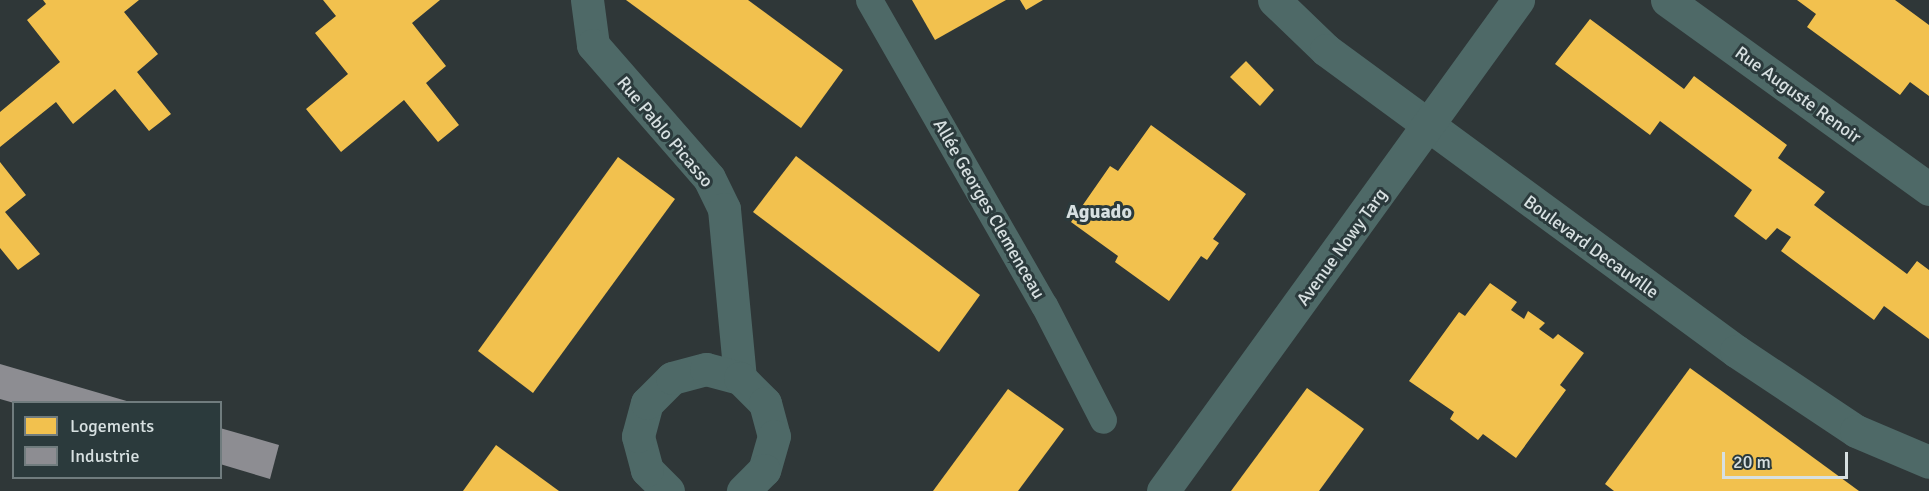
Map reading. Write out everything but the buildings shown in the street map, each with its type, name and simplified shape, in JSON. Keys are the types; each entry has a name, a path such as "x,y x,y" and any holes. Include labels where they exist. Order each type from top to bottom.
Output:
{"street":[{"name":"Rue Pablo Picasso","path":"587,0 593,45 709,178 724,208 740,378"},
{"name":"Allée Georges Clemenceau","path":"868,0 1044,305 1096,399 1103,420"},
{"name":"Boulevard Decauville","path":"1274,0 1326,50 1429,128 1736,351 1856,431 1929,462"},
{"name":"Avenue Nowy Targ","path":"1163,491 1429,128 1518,0"},
{"name":"Rue Auguste Renoir","path":"1667,0 1929,189"},
{"path":"668,491 647,470 638,436 647,403 672,378 706,369 740,378 765,403 774,436 764,470 743,491"}],"district":[{"name":"Aguado","path":"1099,211"}]}
